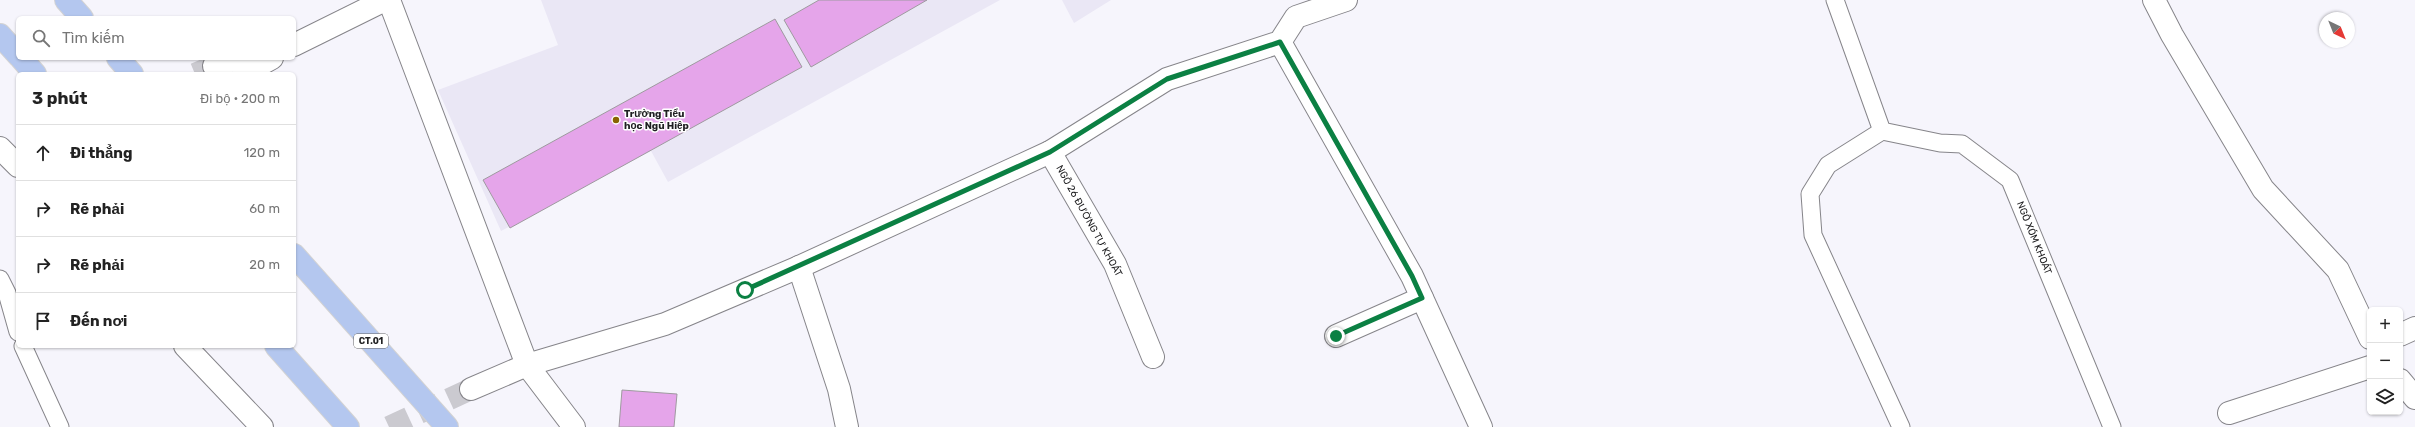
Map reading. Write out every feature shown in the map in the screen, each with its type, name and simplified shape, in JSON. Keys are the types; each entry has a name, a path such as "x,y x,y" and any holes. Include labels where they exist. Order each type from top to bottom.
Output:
{"highway":[{"path":"66,0 80,16"},
{"path":"0,35 16,53"},
{"path":"23,60 33,72"},
{"path":"120,60 130,72"},
{"name":"CT.01","path":"296,257 447,427"},
{"path":"278,348 348,427"}],"street":[{"path":"298,42 385,0"},
{"path":"390,0 527,365 574,427"},
{"path":"471,389 527,365 665,324 799,267 1050,152 1167,79 1280,42 1296,17 1346,0"},
{"path":"2154,0 2172,35 2263,189 2338,270 2367,332"},
{"path":"1280,42 1412,276 1480,427"},
{"path":"214,66 234,60"},
{"path":"247,72 268,60"},
{"name":"NGÕ 26 ĐƯỜNG TỰ KHOÁT","path":"1050,152 1115,264 1153,357"},
{"path":"799,267 839,390 847,427"},
{"path":"1336,336 1422,298"},
{"path":"2403,334 2415,328"},
{"path":"187,348 262,427"},
{"path":"2229,413 2367,368"},
{"path":"2403,384 2415,398"}],"lane":[{"path":"1835,0 1882,131 1828,165 1810,194 1813,235 1901,427"},
{"name":"NGÕ XÓM KHOÁT","path":"1882,131 1940,143 1962,144 2010,180 2112,427"},
{"path":"0,279 7,293 16,325"},
{"path":"24,348 60,427"}],"shaded area":[{"name":"Trường Tiểu học Ngũ Hiệp","path":"541,0 1000,0 668,182 651,151 501,231 438,90 558,45"},
{"path":"1062,0 1111,0 1074,23"}],"building":[{"path":"819,0 927,0 811,67 784,20"},
{"path":"775,19 802,67 510,228 483,180"},
{"path":"622,390 677,394 674,427 619,427"}],"tunnel":[{"path":"200,72 214,66"},
{"path":"389,427 471,389"}],"place":[{"name":"Trường Tiểu học Ngũ Hiệp","path":"616,120"}],"route":[{"path":"745,290 799,267 1050,152 1167,79 1280,42 1412,276 1422,298 1336,336"}]}
